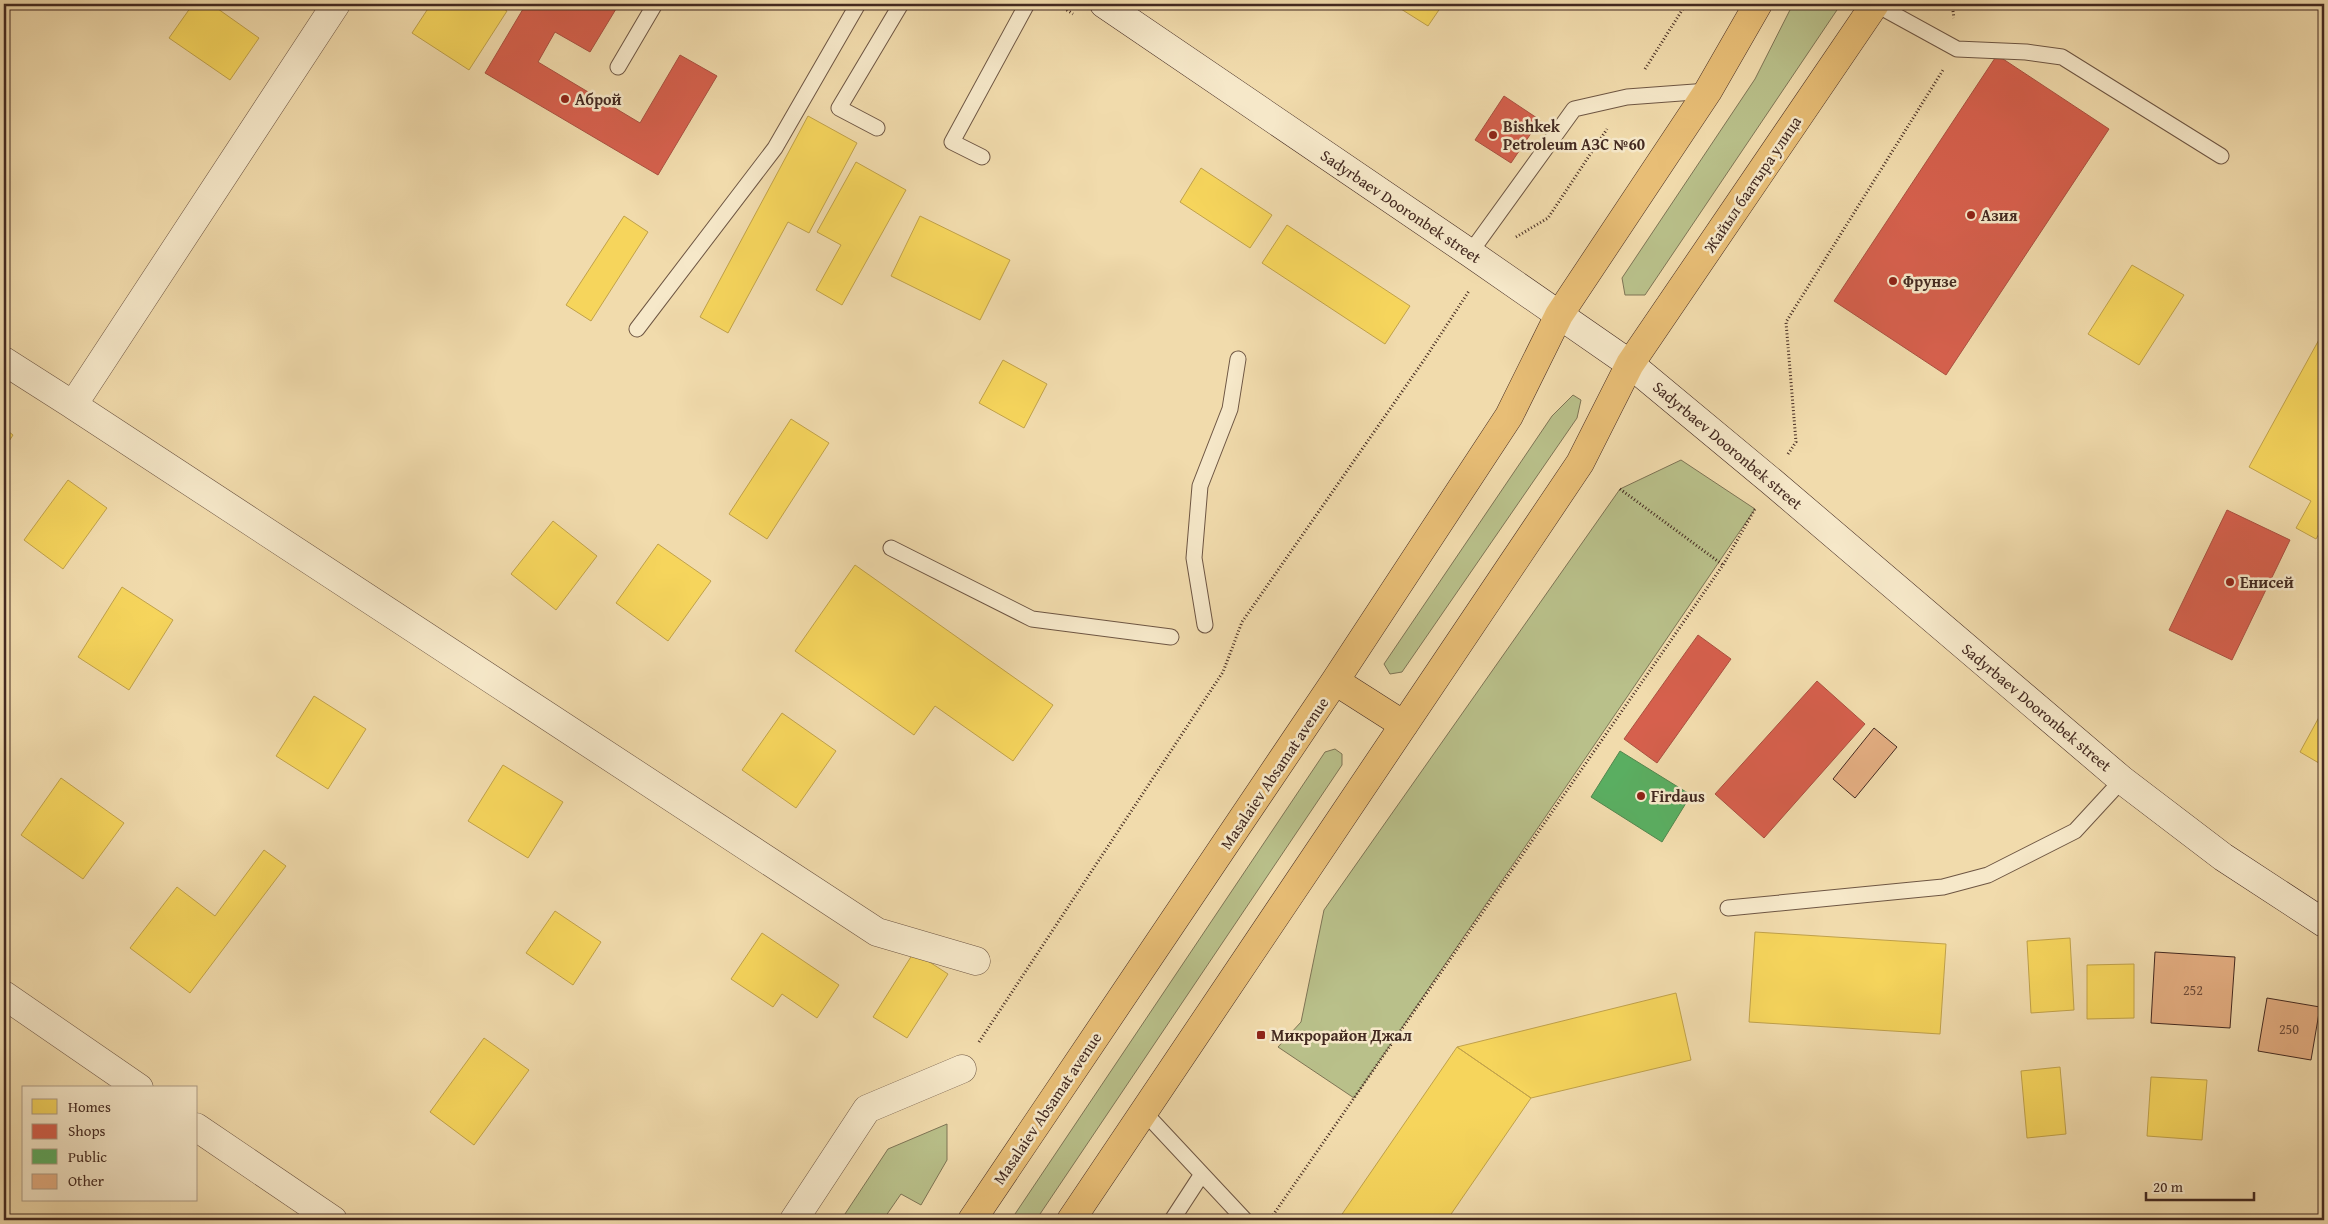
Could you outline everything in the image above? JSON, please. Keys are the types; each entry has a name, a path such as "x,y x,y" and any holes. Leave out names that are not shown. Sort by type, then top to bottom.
{"main road":[{"path":"1559,315 1708,90 1758,4"},
{"name":"Жайыл баатыра улица","path":"1630,364 1875,4"},
{"name":"Masalaiev Absamat avenue","path":"972,1220 1335,681 1509,416 1559,315"},
{"path":"1071,1220 1580,463 1630,364"},
{"path":"1335,681 1404,725"}],"street":[{"path":"73,405 336,4"},
{"name":"Sadyrbaev Dooronbek street","path":"1104,4 1470,252 1630,364 1771,480 2122,780 2223,857 2323,920"},
{"path":"4,361 877,932 976,960"},
{"path":"4,995 136,1086"},
{"path":"794,1220 867,1109 962,1068"},
{"path":"198,1128 333,1220"}],"lane":[{"path":"618,67 655,4"},
{"path":"637,329 775,148 858,4"},
{"path":"877,128 839,108 901,4"},
{"path":"982,157 952,142 1027,4"},
{"path":"1875,4 1957,49 2026,52 2062,57 2221,156"},
{"path":"1470,252 1574,109 1628,97 1708,90"},
{"path":"1205,625 1194,558 1200,486 1230,409 1238,359"},
{"path":"891,548 1032,619 1171,637"},
{"path":"1728,908 1943,888 1988,874 2075,831 2122,780"},
{"path":"1144,1112 1245,1220"},
{"path":"1172,1220 1202,1174"}],"path":[{"path":"1269,1220 1723,565 1771,480 1796,442 1786,322 1957,49 1952,4"},
{"path":"962,1068 1224,672 1242,622 1470,292"},
{"path":"1620,489 1723,565"}],"green space":[{"path":"1793,4 1841,4 1645,295 1625,295 1622,278 1755,79"},
{"path":"1573,395 1581,400 1577,418 1402,672 1390,674 1384,664 1552,416"},
{"path":"1681,460 1755,509 1354,1098 1278,1047 1301,1022 1324,910 1620,489"},
{"path":"1335,749 1342,754 1342,765 1036,1220 1011,1220 1325,752"},
{"path":"947,1124 947,1160 921,1205 901,1194 883,1220 841,1220 888,1149"}],"building: Homes":[{"path":"193,4 211,4 259,38 230,80 169,38"},
{"path":"431,4 495,4 507,11 469,70 412,33"},
{"path":"1393,4 1443,4 1428,26"},
{"path":"808,116 857,143 809,233 788,222 728,333 700,317"},
{"path":"856,162 906,190 842,305 816,290 841,245 817,232"},
{"path":"1201,168 1272,215 1250,248 1180,202"},
{"path":"624,216 648,232 591,321 566,305"},
{"path":"920,216 1010,260 980,320 891,276"},
{"path":"1287,225 1410,306 1385,344 1262,263"},
{"path":"2132,265 2184,295 2139,365 2088,334"},
{"path":"2321,336 2324,338 2324,525 2316,539 2296,528 2311,501 2249,467"},
{"path":"1003,360 1047,384 1024,428 979,403"},
{"path":"791,419 829,443 767,539 729,514"},
{"path":"4,428 13,435 4,449"},
{"path":"68,480 107,508 63,569 24,540"},
{"path":"553,521 597,556 556,610 511,574"},
{"path":"658,544 711,581 668,641 616,603"},
{"path":"855,565 1053,705 1013,761 935,706 914,735 795,651"},
{"path":"122,587 173,620 129,690 78,657"},
{"path":"314,696 366,729 328,789 276,756"},
{"path":"2324,708 2324,766 2300,752"},
{"path":"782,713 836,751 796,808 742,770"},
{"path":"503,765 563,802 528,858 468,821"},
{"path":"61,778 124,823 83,879 21,835"},
{"path":"264,850 286,866 190,993 130,948 177,887 215,916"},
{"path":"555,911 601,942 573,985 526,953"},
{"path":"1755,932 1946,944 1940,1034 1749,1022"},
{"path":"762,933 839,985 817,1018 782,994 773,1007 731,979"},
{"path":"2070,938 2074,1010 2031,1013 2027,941"},
{"path":"914,952 948,974 907,1038 873,1017"},
{"path":"2134,964 2134,1018 2087,1019 2087,965"},
{"path":"1676,993 1691,1060 1531,1098 1457,1047"},
{"path":"484,1038 529,1070 474,1145 430,1112"},
{"path":"1457,1047 1531,1098 1447,1220 1338,1220"},
{"path":"2060,1067 2066,1134 2027,1138 2021,1071"},
{"path":"2151,1077 2207,1080 2202,1140 2147,1136"}],"building: Shops":[{"name":"Аброй","path":"526,4 619,4 590,52 555,32 538,62 640,123 680,55 717,76 658,175 485,73"},
{"name":"Азия","path":"1997,55 2109,129 1946,375 1834,301"},
{"path":"1504,96 1540,120 1511,163 1475,140"},
{"path":"2227,510 2290,540 2232,660 2169,630"},
{"path":"1698,635 1731,659 1657,763 1624,739"},
{"path":"1817,681 1865,724 1764,838 1715,794"}],"building: Public":[{"name":"Firdaus","path":"1620,751 1691,795 1662,842 1591,797"}],"building: Other":[{"path":"1874,728 1897,747 1855,798 1833,779"},
{"path":"2155,952 2235,957 2230,1028 2151,1023"},
{"path":"2267,998 2320,1007 2311,1060 2258,1051"}],"place":[{"name":"Аброй","path":"565,99"},
{"name":"Bishkek Petroleum АЗС №60","path":"1493,135"},
{"name":"Азия","path":"1971,215"},
{"name":"Фрунзе","path":"1893,281"},
{"name":"Енисей","path":"2230,582"},
{"name":"Firdaus","path":"1641,796"},
{"name":"Микрорайон Джал","path":"1261,1035"}]}
